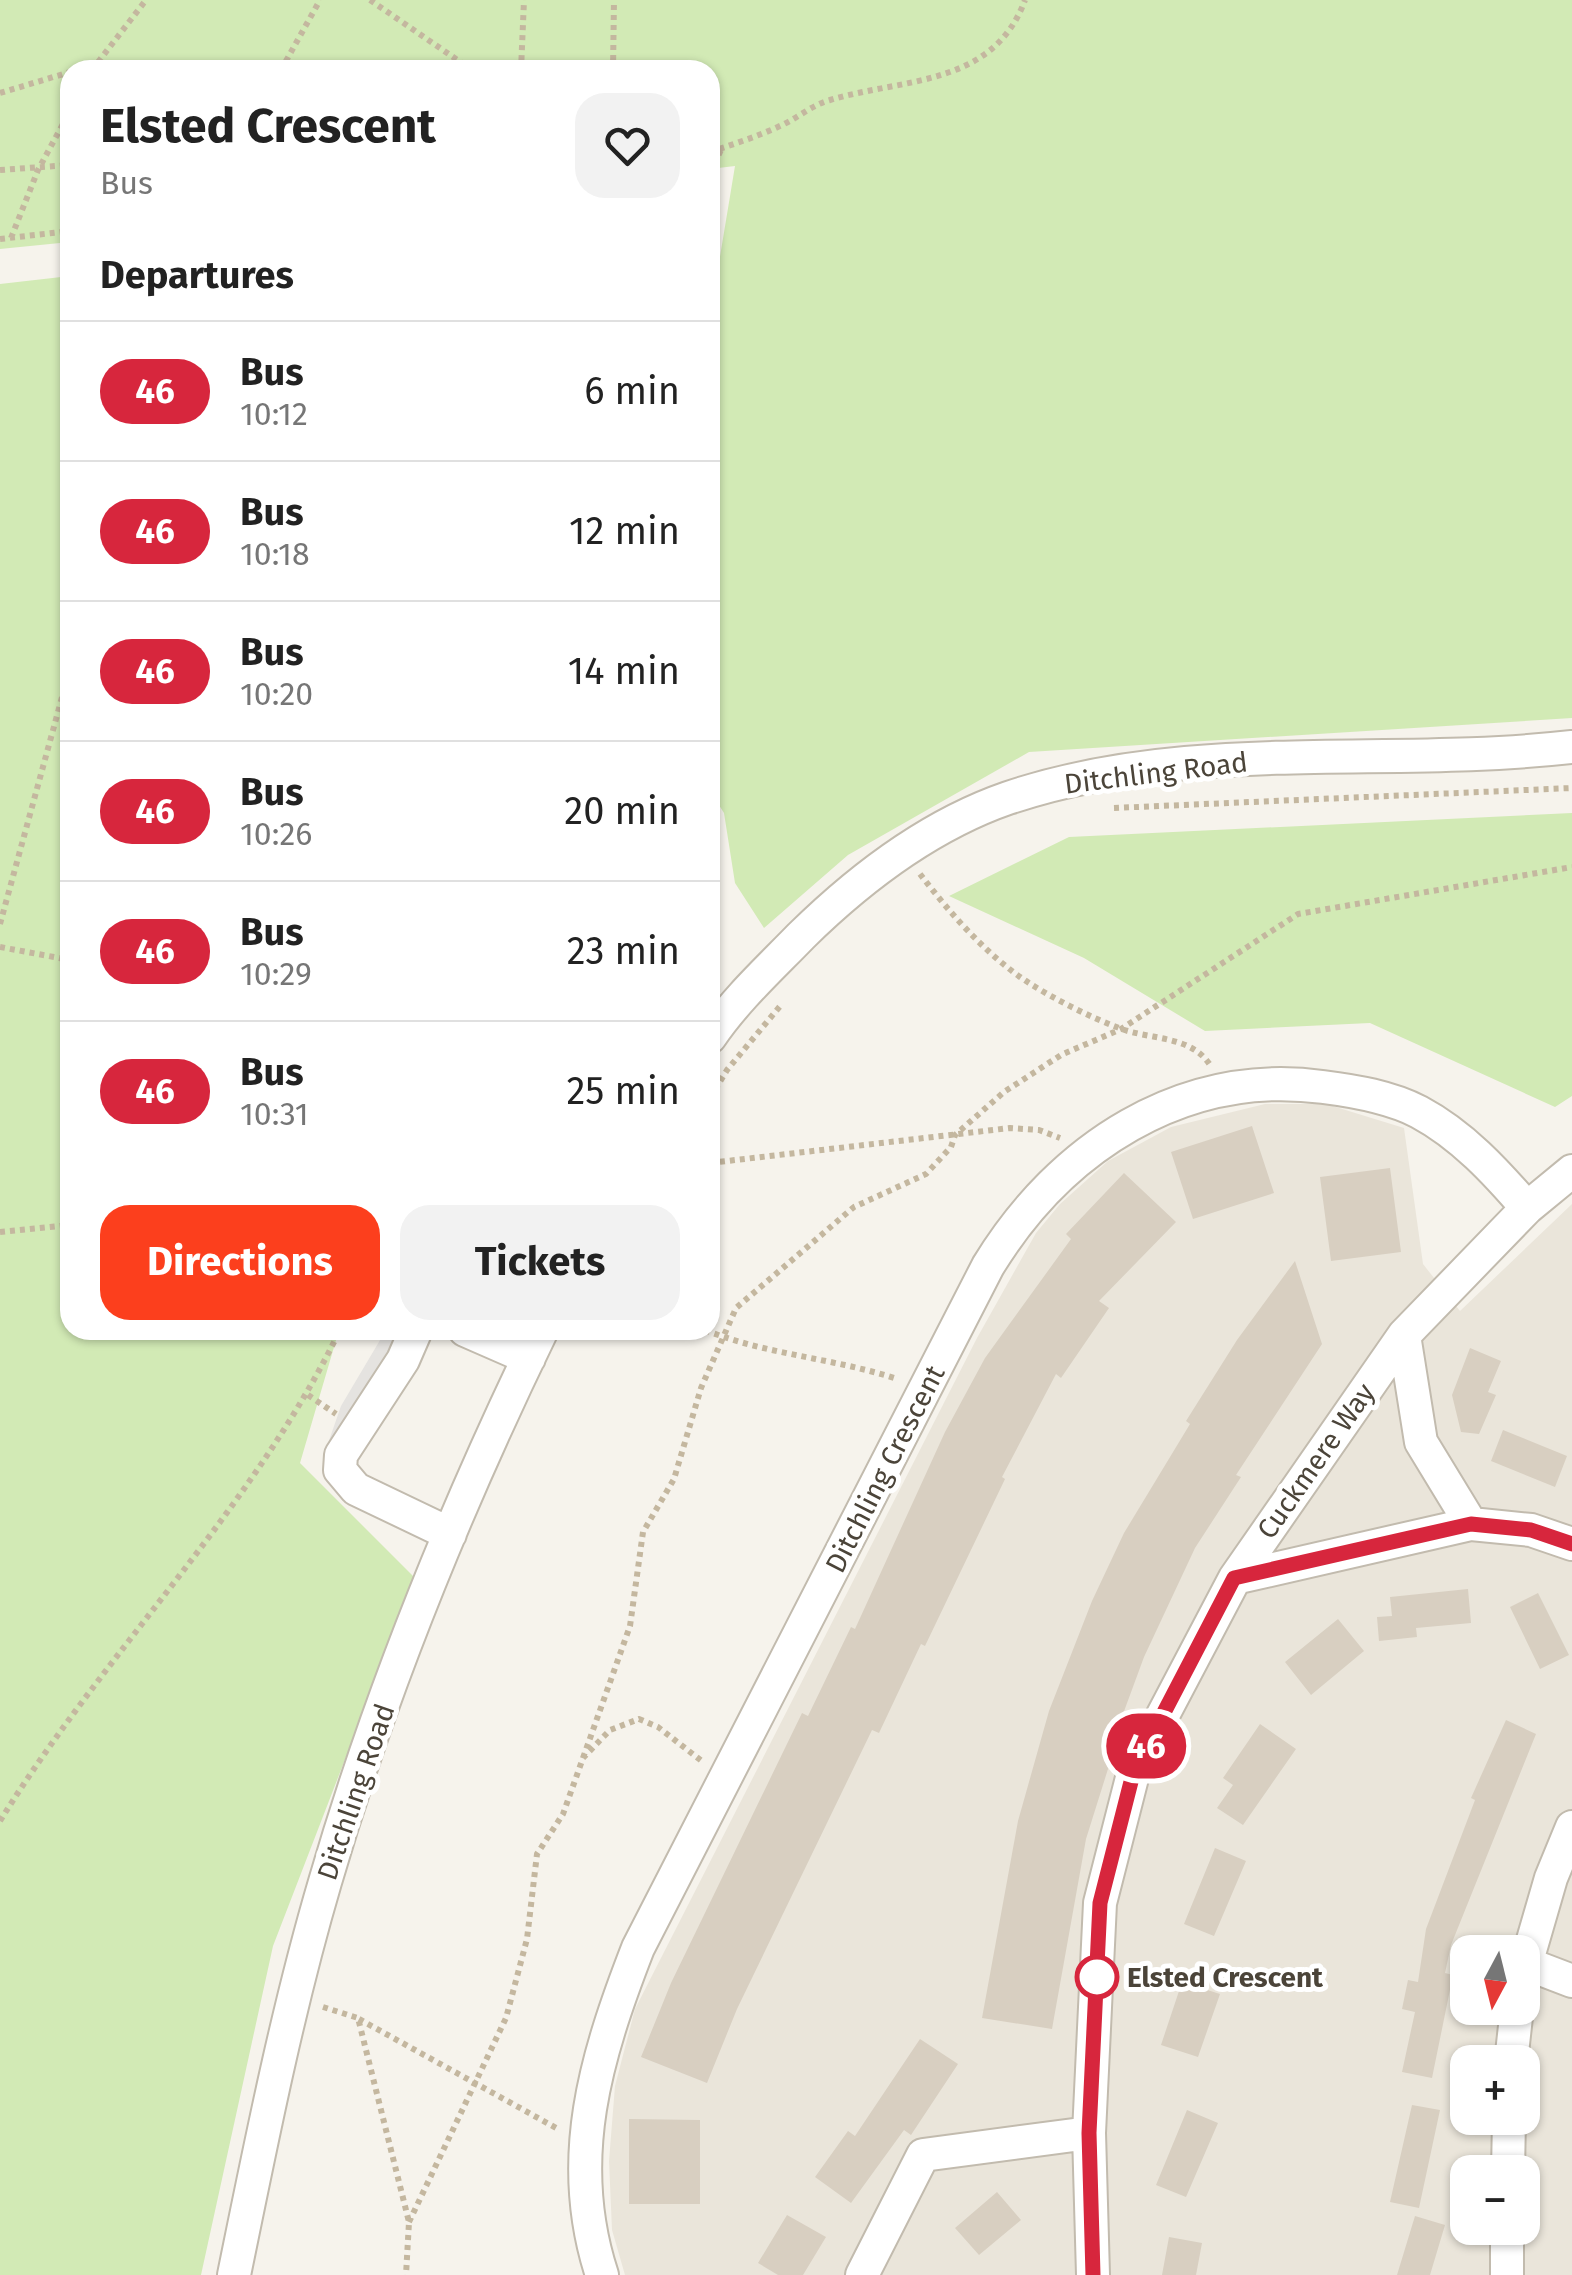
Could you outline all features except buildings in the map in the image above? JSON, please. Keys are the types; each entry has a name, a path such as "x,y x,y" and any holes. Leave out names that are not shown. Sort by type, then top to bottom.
{"street":[{"name":"Ditchling Road","path":"720,1025 764,973 872,875 919,843 1006,799 1110,774 1208,761 1509,754 1572,746"},
{"name":"Ditchling Crescent","path":"602,2275 587,2207 584,2144 603,2038 638,1948 1016,1220 1078,1156 1169,1105 1224,1087 1292,1083 1350,1090 1420,1112 1472,1150 1527,1208"},
{"name":"Cuckmere Way","path":"1093,2275 1089,2133 1100,1903 1134,1770 1234,1578 1404,1335 1527,1208 1572,1171"},
{"path":"1404,1335 1421,1442 1471,1524"},
{"path":"410,1340 341,1455 340,1470 356,1489 450,1534"},
{"name":"Ditchling Road","path":"234,2275 289,2016 326,1880 403,1654 450,1534 535,1344"},
{"path":"1234,1578 1471,1524 1531,1530 1572,1544"},
{"path":"1536,1935 1572,1826"},
{"path":"1540,1973 1572,1980"},
{"path":"862,2275 924,2155 1089,2133"},
{"path":"1507,2245 1507,2275"}],"path":[{"path":"99,60 146,0"},
{"path":"287,60 320,0"},
{"path":"370,0 457,60"},
{"path":"521,60 524,0"},
{"path":"613,60 614,0"},
{"path":"720,152 828,100 904,86 966,64 1006,36 1024,0"},
{"path":"0,92 60,75"},
{"path":"10,238 38,170 60,129"},
{"path":"0,170 60,167"},
{"path":"0,239 60,232"},
{"path":"0,924 60,705"},
{"path":"1100,809 1572,788"},
{"path":"911,863 946,911 1028,982 1121,1029 1176,1041 1205,1057 1224,1087"},
{"path":"409,2222 506,2018 519,1971 537,1854 563,1814 630,1626 643,1532 674,1479 701,1388 736,1308 854,1207 926,1174 951,1147 955,1135 1004,1092 1061,1054 1121,1029 1298,914 1572,867"},
{"path":"908,889 932,872"},
{"path":"0,947 60,958"},
{"path":"720,1082 790,994"},
{"path":"720,1162 1010,1128 1039,1130 1072,1143 1078,1156"},
{"path":"0,1232 60,1226"},
{"path":"720,1336 849,1363 924,1394"},
{"path":"0,1821 40,1756 255,1478 308,1395 335,1340"},
{"path":"582,1758 610,1730 640,1718 696,1754 721,1782"},
{"path":"320,2026 329,1988"},
{"path":"324,2007 358,2018 584,2144"},
{"path":"358,2018 409,2222 406,2275"}],"shaded area":[{"path":"1265,1104 1326,1104 1404,1128 1423,1264 1460,1311 1572,1204 1572,2275 625,2275 612,2230 609,2161 615,2086 635,2009 977,1338 1036,1233 1060,1204 1108,1161 1171,1127"},
{"path":"380,1340 428,1340 352,1456 348,1496 324,1455 341,1406"}],"green space":[{"path":"0,0 1572,0 1572,718 1029,752 848,855 764,928 735,883 720,807 720,257 735,166 720,168 720,60 60,60 60,243 0,249"},
{"path":"60,277 60,1340 336,1340 300,1463 415,1578 273,1946 201,2275 0,2275 0,284"},
{"path":"1572,813 1572,1096 1555,1107 1370,1023 1205,1031 1084,958 949,896 1069,837"}],"bus line":[{"name":"46","path":"1093,2275 1089,2133 1100,1903 1134,1770 1234,1578 1471,1524 1531,1530 1572,1544"}],"place":[{"name":"Elsted Crescent","path":"1097,1977"}]}
